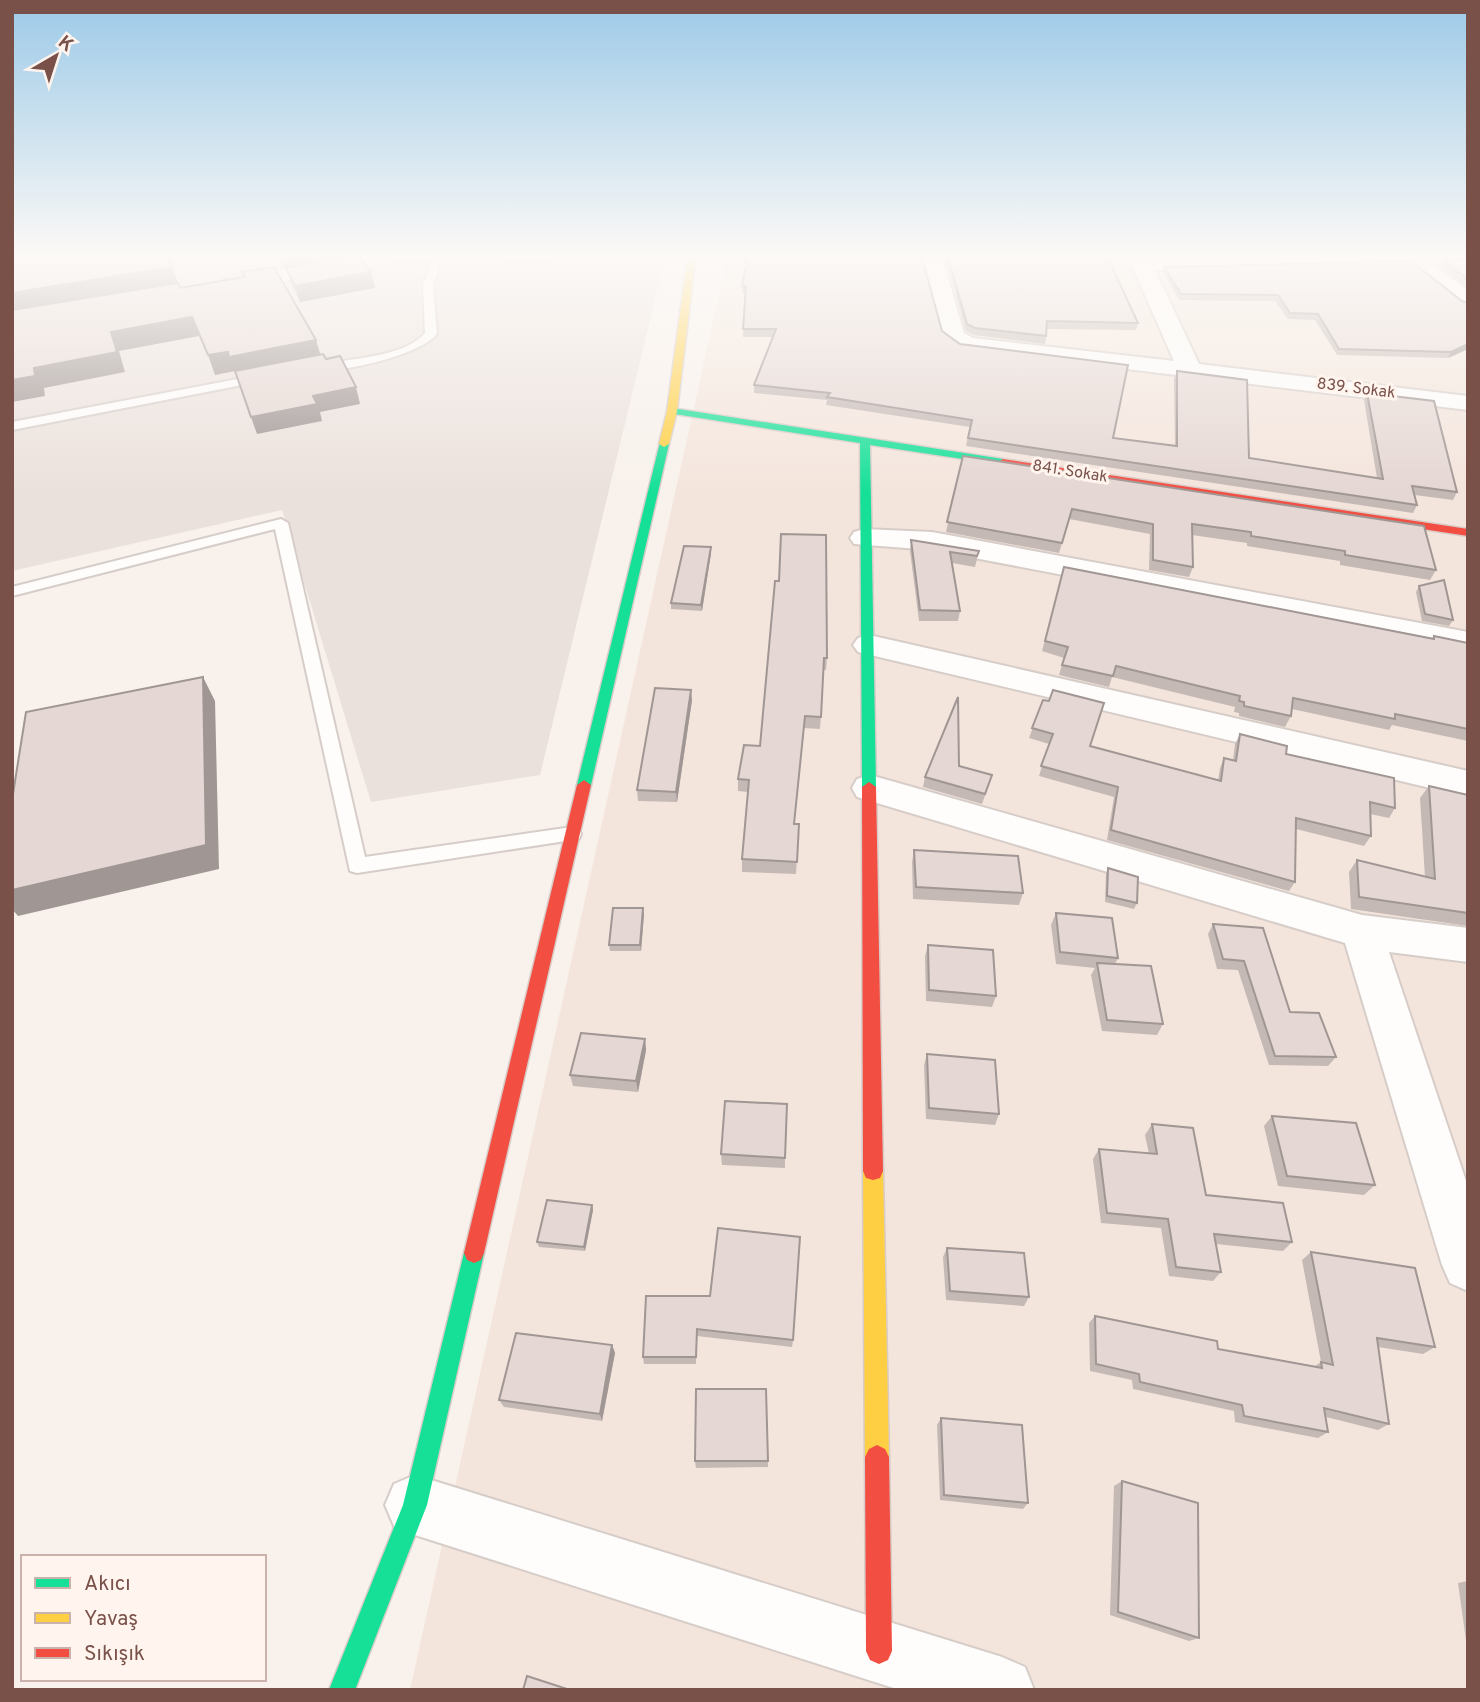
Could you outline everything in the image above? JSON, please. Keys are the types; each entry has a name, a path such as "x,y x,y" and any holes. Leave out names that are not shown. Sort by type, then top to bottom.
{"street":[{"path":"342,1690 415,1505 672,411 682,333"},
{"name":"839. Sokak","path":"953,333 967,344 1468,403"},
{"path":"1172,333 1188,369"},
{"name":"841. Sokak","path":"672,411 1468,533"},
{"path":"865,440 864,538 869,645 879,1651"},
{"path":"864,538 932,541 1468,642"},
{"path":"869,645 1468,784"},
{"path":"870,788 1363,932 1468,945"},
{"path":"1363,932 1468,1265"},
{"path":"415,1505 1002,1690"}],"lane":[{"path":"306,370 407,350 427,341 431,333"},
{"path":"12,426 279,375"},
{"path":"12,592 281,523 357,866 572,834"}],"shaded area":[{"path":"12,333 647,333 540,775 371,802 282,510 12,571"},
{"path":"710,333 1468,333 1468,1690 410,1690"}],"building":[{"path":"12,333 111,333 117,352 34,368 35,376 12,380"},
{"path":"199,333 312,333 316,340 229,357 228,352 208,355"},
{"path":"774,333 945,333 960,344 1128,365 1113,438 1177,446 1177,371 1247,380 1249,458 1383,479 1367,393 1434,401 1457,492 1412,486 1417,505 968,438 972,420 827,397 830,393 754,385"},
{"path":"1330,333 1468,333 1468,344 1451,352 1339,349"},
{"path":"323,354 326,359 340,356 356,387 313,396 317,404 251,417 235,371"},
{"path":"963,456 1424,526 1436,570 1345,555 1345,551 1251,536 1251,532 1192,524 1193,567 1153,560 1153,524 1072,509 1062,543 947,522"},
{"path":"781,534 826,535 827,658 824,658 821,717 805,716 794,824 799,824 797,862 742,859 749,780 738,779 744,745 760,746 775,581 779,581"},
{"path":"911,540 979,551 977,556 950,552 960,611 920,610"},
{"path":"684,546 711,547 701,605 671,603"},
{"path":"1064,567 1434,639 1434,636 1468,643 1468,729 1395,714 1395,719 1293,698 1291,716 1244,706 1244,702 1239,701 1240,696 1116,666 1113,676 1062,665 1068,647 1045,641"},
{"path":"1444,580 1453,620 1425,614 1419,586"},
{"path":"203,677 206,845 12,890 12,800 26,712"},
{"path":"655,688 691,690 676,792 637,790"},
{"path":"1053,690 1104,703 1090,746 1221,781 1224,758 1236,761 1240,734 1287,746 1286,754 1394,778 1395,808 1370,802 1371,836 1296,818 1295,882 1111,830 1118,787 1041,766 1053,734 1032,728 1043,700 1049,701"},
{"path":"958,697 959,766 992,775 985,794 925,777"},
{"path":"1429,786 1468,795 1468,913 1359,897 1357,860 1435,879"},
{"path":"914,850 1018,856 1023,893 916,887"},
{"path":"1108,868 1138,877 1137,903 1107,896"},
{"path":"613,908 643,908 640,945 609,945"},
{"path":"1056,913 1112,918 1118,958 1060,952"},
{"path":"1213,924 1263,928 1290,1012 1319,1013 1336,1057 1275,1056 1244,961 1223,959"},
{"path":"928,945 993,950 996,996 929,990"},
{"path":"1097,963 1151,966 1163,1024 1107,1020"},
{"path":"581,1033 645,1039 636,1081 570,1075"},
{"path":"927,1054 995,1060 999,1114 929,1108"},
{"path":"725,1101 787,1104 785,1158 721,1154"},
{"path":"1272,1116 1356,1123 1375,1185 1287,1176"},
{"path":"1152,1124 1193,1128 1206,1195 1283,1203 1292,1242 1214,1234 1221,1272 1176,1267 1168,1219 1107,1213 1099,1149 1157,1154"},
{"path":"547,1200 592,1205 584,1247 537,1242"},
{"path":"718,1228 800,1237 793,1340 697,1329 696,1357 643,1357 646,1296 710,1296"},
{"path":"947,1248 1024,1253 1029,1297 950,1291"},
{"path":"1311,1252 1415,1268 1435,1347 1377,1338 1389,1424 1324,1408 1328,1432 1244,1416 1242,1405 1140,1382 1139,1374 1096,1364 1095,1316 1217,1341 1218,1349 1322,1368 1321,1362 1333,1365"},
{"path":"516,1333 612,1345 600,1414 499,1400"},
{"path":"696,1389 766,1389 768,1461 695,1461"},
{"path":"941,1418 1022,1425 1028,1503 944,1495"},
{"path":"1122,1481 1198,1503 1199,1638 1118,1612"},
{"path":"527,1676 570,1690 523,1690"}],"traffic: fast":[{"path":"672,411 1003,462"},
{"path":"865,440 869,787"},
{"path":"584,785 664,444"},
{"path":"342,1690 415,1505 474,1253"}],"traffic: slow":[{"path":"664,444 672,411 682,333"},
{"path":"873,1171 877,1457"}],"traffic: jam":[{"path":"1003,462 1468,533"},
{"path":"474,1253 584,785"},
{"path":"869,787 873,1171"},
{"path":"877,1457 879,1651"}]}
